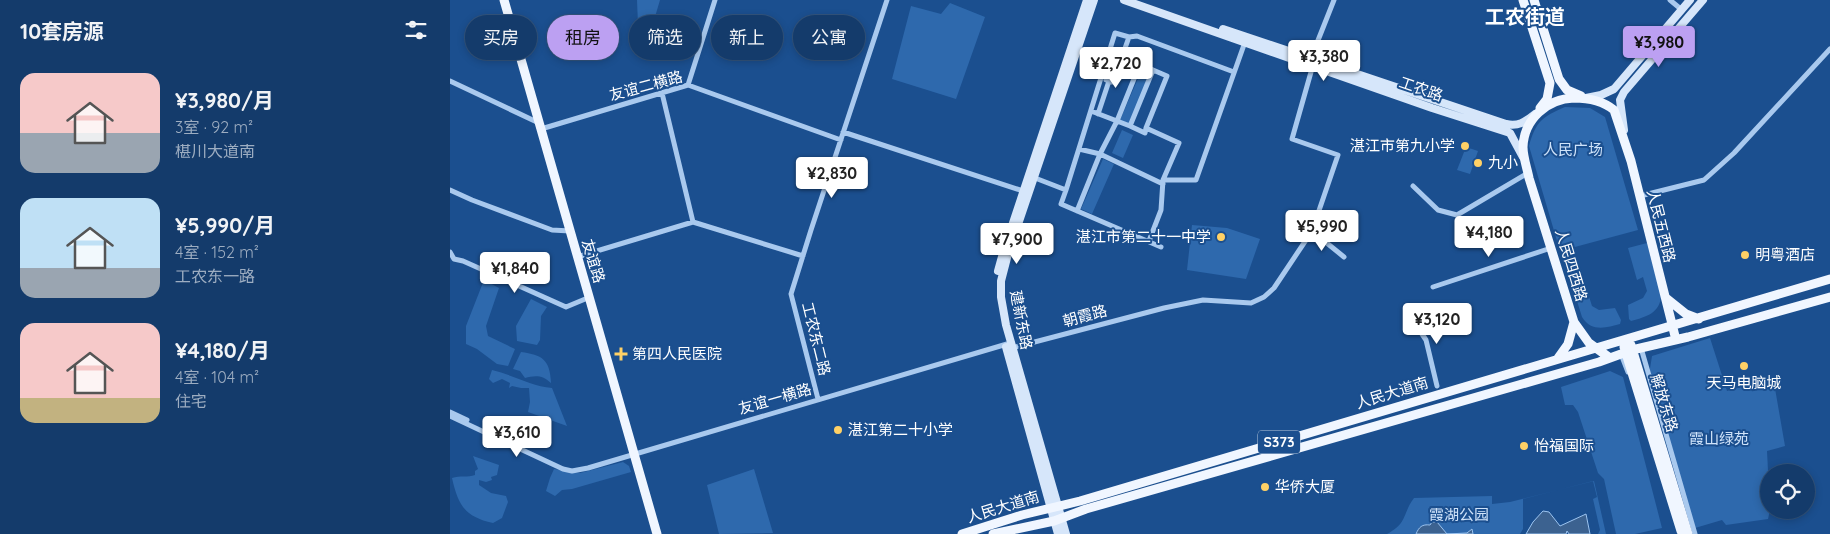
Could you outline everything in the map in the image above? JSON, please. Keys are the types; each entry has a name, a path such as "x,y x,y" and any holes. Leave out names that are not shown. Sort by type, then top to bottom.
{"main road":[{"name":"友谊路","path":"504,0 656,533"},
{"name":"人民四西路","path":"1523,0 1550,83 1547,99 1536,112 1527,130 1523,145 1526,166 1574,322 1595,348 1610,358"},
{"path":"1534,0 1559,79 1567,90 1586,98"},
{"path":"1536,112 1562,99 1586,98"},
{"name":"人民五西路","path":"1586,98 1608,105 1614,110 1618,119 1631,161 1676,340"},
{"name":"人民大道南","path":"962,534 974,529 1080,501 1830,279"},
{"name":"人民大道南","path":"993,534 1058,520 1095,506 1630,351 1830,297"},
{"path":"1666,298 1686,314 1699,319"},
{"path":"1558,358 1568,344 1574,322"},
{"name":"解放东路","path":"1625,339 1688,534"},
{"name":"解放东路","path":"1630,351 1682,534"}],"street":[{"path":"688,85 715,0"},
{"name":"工农东二路","path":"818,399 791,294 887,0"},
{"name":"建新东路","path":"1066,534 1053,507 996,296 1002,253 1087,0"},
{"name":"建新东路","path":"1009,345 1001,297 1001,281 1008,254 1094,0"},
{"name":"工农路","path":"1124,0 1245,42 1313,61 1510,133 1526,166"},
{"name":"工农路","path":"1134,0 1313,61 1512,125 1524,123 1536,112"},
{"path":"1313,61 1334,0"},
{"path":"1670,0 1682,10"},
{"path":"1586,98 1601,95 1614,89 1690,0"},
{"path":"1631,161 1625,139 1620,100 1624,92 1703,0"},
{"path":"1161,246 1061,204 1115,33 1129,37 1137,36 1234,72"},
{"path":"1101,78 1114,82 1129,37"},
{"path":"1079,149 1100,154 1163,182 1196,180 1245,42"},
{"path":"1640,196 1704,180 1734,153 1830,49"},
{"path":"1091,111 1144,133 1167,76 1122,57"},
{"name":"朝霞路","path":"1009,345 1203,300 1251,303 1264,297 1274,288 1312,231 1338,155 1292,139 1313,61"},
{"path":"1077,211 1140,64"},
{"path":"1130,126 1153,70"},
{"path":"450,81 540,126"},
{"path":"1098,114 1109,81"},
{"name":"友谊二横路","path":"540,126 688,85 840,140"},
{"path":"662,93 693,222"},
{"path":"1146,128 1179,143 1163,182 1161,210 1149,241"},
{"path":"843,132 1023,191"},
{"path":"1413,186 1438,210 1457,215 1526,166"},
{"path":"1034,178 1066,190"},
{"path":"450,190 552,230 570,231"},
{"path":"577,257 693,222 803,256"},
{"path":"1312,231 1344,257"},
{"path":"1433,287 1551,248"},
{"path":"450,252 454,259 463,261 566,307 590,298"},
{"path":"1411,329 1420,331 1426,340 1437,386"},
{"name":"友谊一横路","path":"450,412 564,466 571,468 583,467 1009,345"},
{"path":"1630,351 1678,534"},
{"path":"1630,351 1695,534"},
{"path":"450,416 563,470 572,471 588,468 632,452"},
{"name":"建新东路","path":"1058,520 1058,534"}],"green space":[{"path":"637,0 660,0 656,15 638,15"},
{"path":"950,3 985,17 956,99 892,79 911,6 941,14"},
{"path":"1143,67 1152,70 1129,124 1120,120"},
{"name":"人民广场","path":"1565,107 1590,108 1605,117 1638,230 1560,251 1529,146 1537,125 1545,117"},
{"path":"1122,130 1133,135 1123,158 1112,153"},
{"path":"1466,147 1478,151 1470,174 1457,170"},
{"path":"1103,159 1114,164 1092,214 1081,209"},
{"path":"1192,225 1227,228 1260,239 1246,279 1187,270"},
{"path":"1647,243 1661,296 1660,302 1658,307 1651,313 1631,321 1629,319 1628,305 1643,298 1647,291 1643,277 1637,280 1628,248"},
{"path":"1578,262 1592,306 1599,310 1615,308 1621,320 1620,324 1599,328 1590,325 1582,317 1566,266"},
{"path":"484,280 499,288 486,326 488,336 515,349 508,366 497,364 477,349 466,344 466,326"},
{"path":"531,299 547,307 541,316 540,340 537,345 517,341 516,326"},
{"name":"霞山绿苑","path":"1710,338 1727,391 1773,377 1785,446 1767,451 1768,464 1760,464 1760,519 1768,519 1726,525 1722,520 1695,528 1649,375 1652,356"},
{"path":"521,352 539,357 547,363 551,383 539,376 525,378 520,371 513,369"},
{"path":"492,370 552,388 567,426 528,412 530,402 529,388 512,386 509,388 510,383 502,379 493,383 489,379"},
{"path":"1610,371 1623,377 1662,528 1635,534 1616,534 1604,479 1598,473 1578,412 1573,405 1565,405 1561,387"},
{"path":"473,456 499,465 497,475 491,477 492,480 486,482 479,480 479,485 491,493 506,496 508,502 502,518 493,523 469,513 460,503 454,487 452,478 475,475 475,471 478,469"},
{"path":"623,462 629,466 631,472 572,489 562,490 555,496 546,491 554,469 580,473"},
{"path":"754,469 773,533 719,534 707,485"},
{"path":"1594,481 1606,534 1598,534 1600,530 1593,499 1597,497"},
{"name":"霞湖公园","path":"1558,490 1523,499 1523,529 1520,534 1473,534 1472,530 1467,533 1447,534 1437,522 1420,527 1416,534 1387,534 1402,522 1414,498 1492,496 1492,504 1510,502"}],"shaded area":[{"path":"1543,511 1549,512 1560,526 1586,514 1590,534 1569,534 1567,531 1566,534 1526,534 1533,522"},
{"path":"1432,522 1437,522 1447,534 1416,534 1421,526 1430,525"},
{"path":"1472,529 1473,534 1447,534 1467,533"}],"place":[{"name":"湛江市第九小学","path":"1465,146"},
{"name":"九小","path":"1478,163"},
{"name":"湛江市第二十一中学","path":"1221,237"},
{"name":"明粤酒店","path":"1745,255"},
{"name":"第四人民医院","path":"621,354"},
{"name":"天马电脑城","path":"1744,366"},
{"name":"湛江第二十小学","path":"838,430"},
{"name":"怡福国际","path":"1524,446"},
{"name":"华侨大厦","path":"1265,487"}],"district":[{"name":"工农街道","path":"1525,17"}]}
